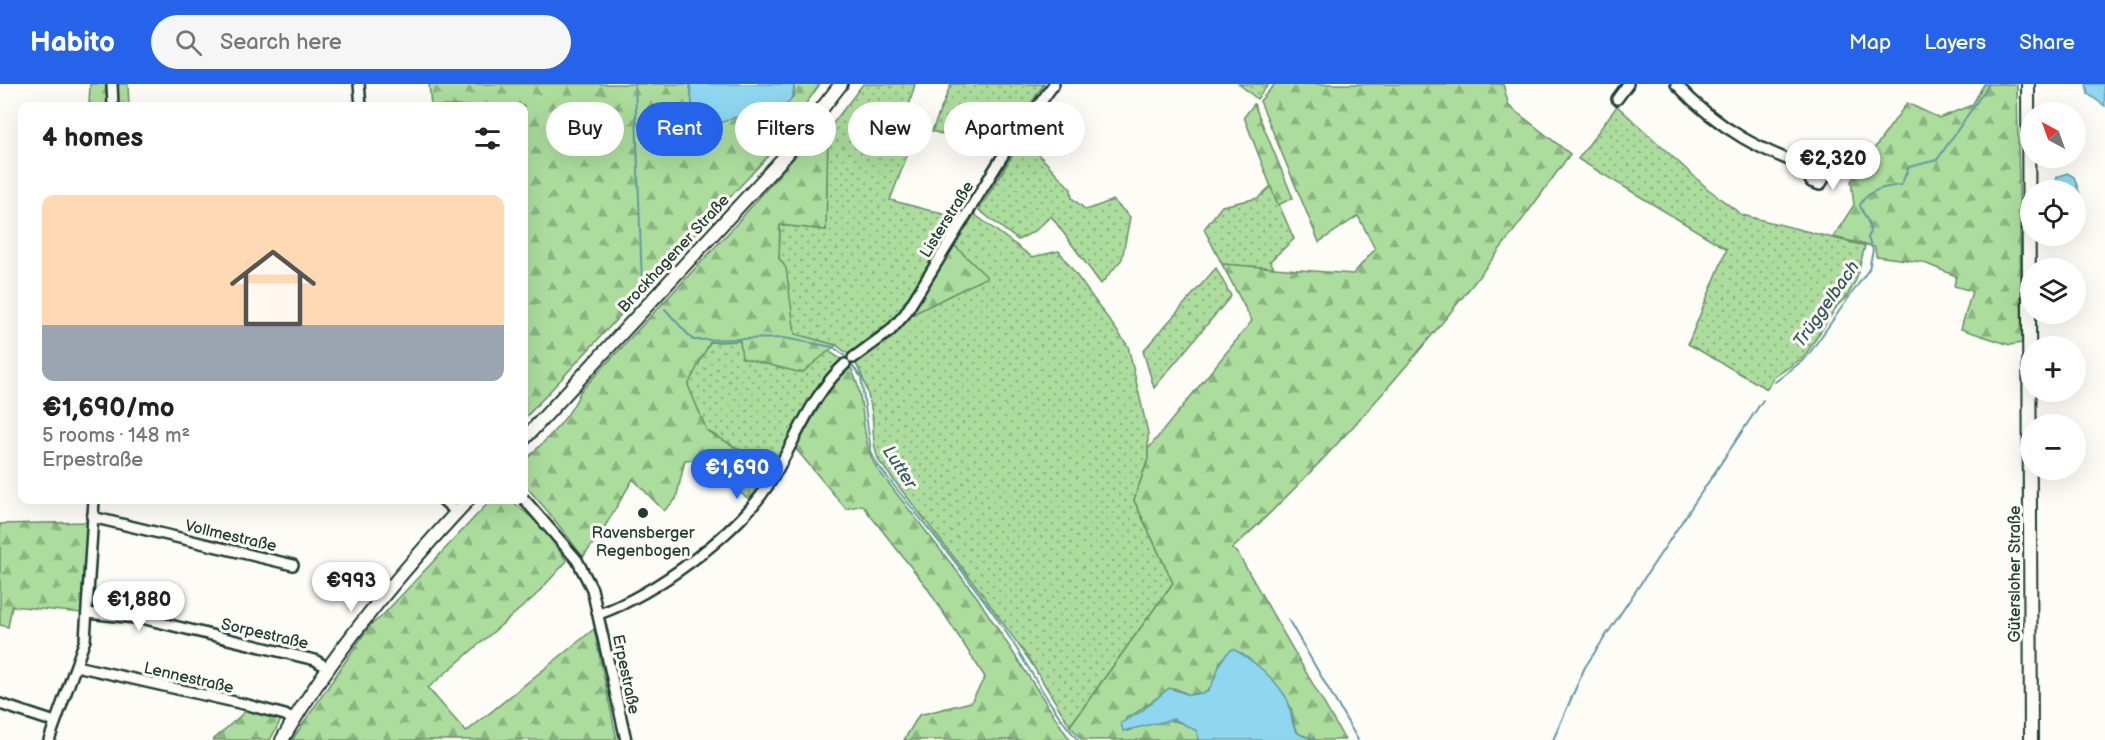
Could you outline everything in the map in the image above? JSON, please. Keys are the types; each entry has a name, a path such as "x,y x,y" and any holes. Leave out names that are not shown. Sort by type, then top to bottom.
{"main road":[{"name":"Brockhagener Straße","path":"528,435 786,155 841,84"},
{"name":"Gütersloher Straße","path":"2028,84 2031,740"},
{"path":"282,740 328,668 384,594 464,504"}],"street":[{"path":"112,84 113,102"},
{"path":"359,84 361,102"},
{"name":"Listerstraße","path":"599,614 619,606 702,555 721,538 768,486 818,398 834,375 890,331 905,314 1007,149 1054,84"},
{"path":"1617,99 1628,84"},
{"path":"1676,84 1714,121 1738,137 1804,166"},
{"path":"49,740 85,640 94,504"},
{"path":"447,504 456,512"},
{"name":"Erpestraße","path":"528,504 577,560 592,589 626,740"},
{"name":"Vollmestraße","path":"92,517 293,565"},
{"name":"Sorpestraße","path":"87,613 145,619 315,660 328,668"},
{"name":"Lennestraße","path":"76,666 248,705 293,720"},
{"path":"0,704 55,722"}],"green space":[{"path":"90,84 107,84 108,102 89,102"},
{"path":"117,84 128,84 129,102 118,102"},
{"path":"429,84 690,84 692,102 636,102 636,156 723,156 723,121 735,117 735,156 768,156 528,415 528,102 431,102"},
{"path":"794,84 820,84 807,102 787,102 794,96"},
{"path":"863,84 915,84 910,102 849,102"},
{"path":"951,84 1044,84 1032,102 944,102 944,135 932,131"},
{"path":"1239,84 1269,84 1257,99"},
{"path":"1275,84 1503,84 1509,106 1570,154 1453,310 1411,360 1323,459 1232,549 1237,552 1345,740 1316,740 1299,734 1294,726 1292,711 1286,698 1258,667 1220,661 1217,678 1207,692 1190,695 1174,688 1126,718 1128,731 1154,722 1172,721 1197,731 1198,740 1082,740 1070,726 1173,583 1134,500 1148,459 1148,449 1252,321 1222,264 1353,274 1375,249 1358,216 1319,242 1260,101"},
{"path":"1984,84 2017,84 2022,336 2020,336 2020,343 2010,345 1961,329 1972,291 1954,286 1956,276 1922,262 1876,256 1875,247 1833,237 1854,205 1851,181 1907,103 1939,118 1972,105"},
{"path":"848,104 848,156 907,156 890,200 958,218 901,313 848,354 836,345 795,334 779,258 780,225 826,230 827,156 836,156 836,119"},
{"path":"1254,104 1293,198 1278,205 1244,117"},
{"path":"1617,106 1708,189 1742,215 1865,246 1856,280 1848,295 1837,306 1804,357 1773,378 1767,389 1688,344 1727,249 1578,159"},
{"path":"796,156 827,156 826,230 780,225 779,258 786,268 795,334 836,345 803,372 798,372 742,358 740,341 710,342 688,385 707,431 772,468 764,484 750,500 739,492 741,476 736,458 685,460 676,499 664,511 633,479 601,533 583,557 528,489 528,458 563,421 580,392 730,231"},
{"path":"1012,156 1040,156 1071,189 1072,198 1086,210 1113,200 1130,217 1122,259 1101,284 1051,216 1035,231 1018,240 979,210"},
{"path":"1271,186 1294,239 1270,261 1274,268 1222,264 1204,229 1222,206 1258,198"},
{"path":"974,214 1032,257 1059,251 1128,346 1148,433 1148,459 1134,500 1173,583 1070,726 1030,661 980,591 879,461 874,444 869,400 864,380 855,362 893,334 911,315 986,277 954,245"},
{"path":"954,245 987,277 911,315"},
{"path":"1216,268 1231,296 1154,388 1143,351"},
{"path":"741,341 803,372 827,350 842,360 815,395 772,468 707,431 687,385 710,342"},
{"path":"849,365 859,390 867,442 876,467 977,597 1070,740 904,740 919,715 971,702 985,677 926,586 862,505 846,509 795,448 836,377"},
{"path":"487,504 516,504 539,524 567,561 534,597 428,688 466,732 594,629 617,740 292,740 370,625 380,618"},
{"path":"89,522 81,613 12,606 8,627 0,625 0,524"},
{"path":"248,709 282,718 270,740 213,740"}],"water":[{"path":"690,84 794,84 793,95 789,102 735,102 735,118 723,122 723,102 692,102"},
{"path":"2086,84 2104,84 2105,106 2088,94"},
{"path":"2067,173 2075,180 2056,180 2057,177"},
{"path":"1233,649 1248,658 1277,684 1289,703 1296,731 1316,740 1198,740 1197,731 1174,719 1123,731 1121,723 1142,711 1169,688 1190,695 1207,692 1223,658"}],"waterway":[{"name":"Lutter","path":"635,84 642,286"},
{"name":"Trüggelbach","path":"1775,382 1806,358 1869,269 1873,250 1868,238 1869,225 1860,205 1863,200 1872,192 1901,185 1909,167 1937,160 1989,84"},
{"name":"Lutter","path":"665,309 693,340 784,338 833,347 844,355 861,377 871,452 877,464 978,591 1054,709 1078,740"},
{"name":"Trüggelbach","path":"1553,740 1585,667 1763,400"},
{"path":"1288,619 1358,740"}],"place":[{"name":"Ravensberger Regenbogen","path":"643,513"}]}
